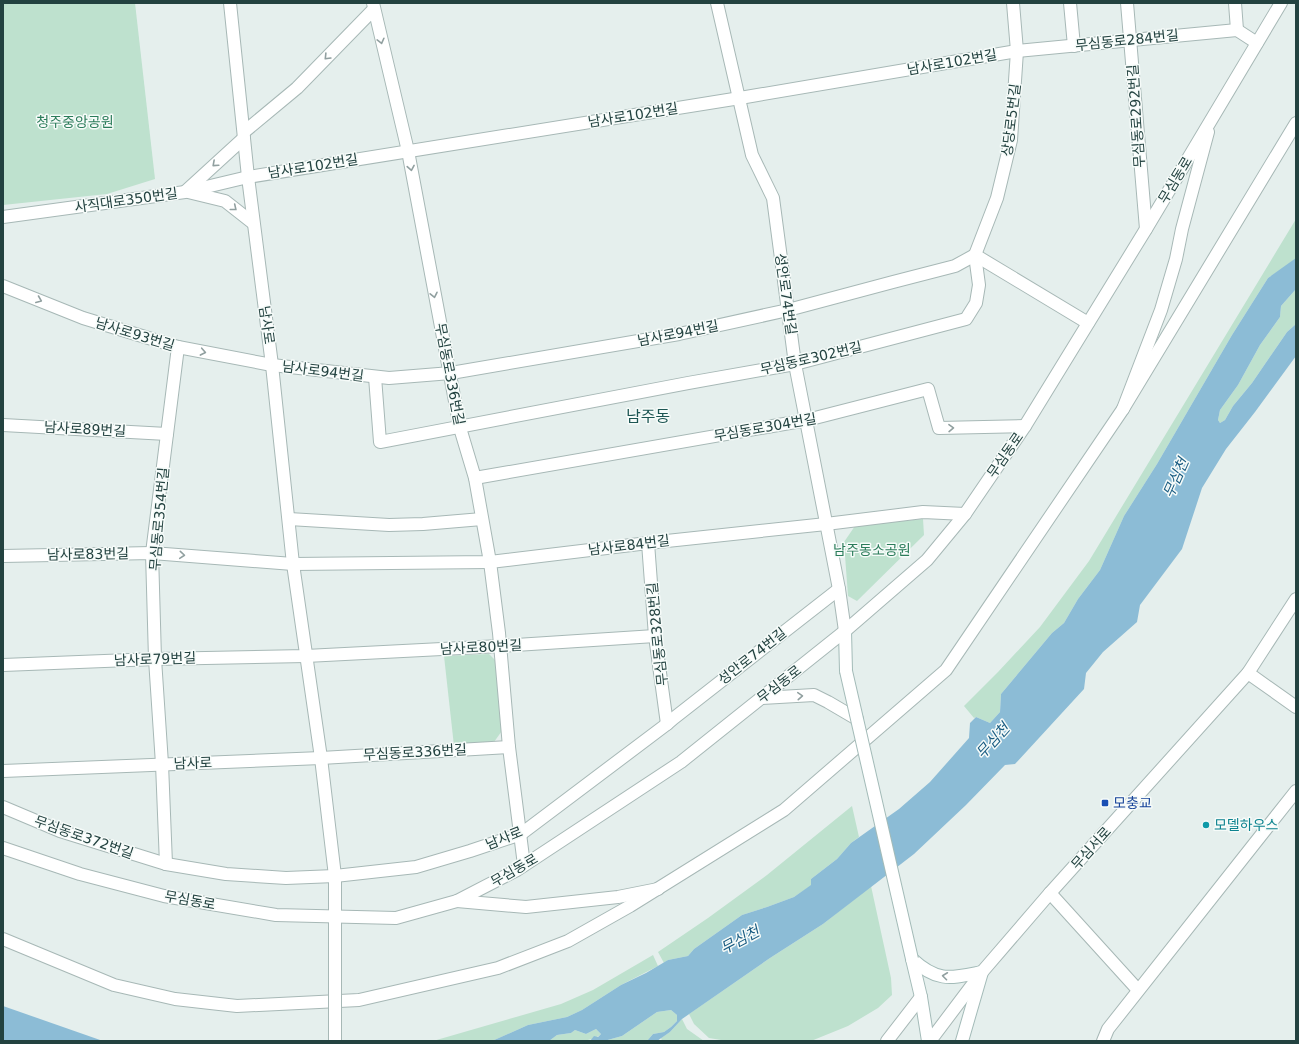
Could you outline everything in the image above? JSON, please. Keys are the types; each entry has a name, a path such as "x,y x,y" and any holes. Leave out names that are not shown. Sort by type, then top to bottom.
{"street":[{"name":"남사로","path":"230,3 253,223 272,365 293,564 321,758 334,876 336,916 335,1041"},
{"name":"성안로74번길","path":"717,3 752,154 773,198 795,364 839,589 845,632 846,670 921,994 929,1041"},
{"name":"상당로5번길","path":"975,256 997,198 1011,140 1018,52 1013,3"},
{"path":"1070,3 1074,46"},
{"name":"무심동로292번길","path":"1126,3 1146,229"},
{"path":"1235,3 1237,30 1257,43"},
{"name":"무심동로","path":"3,848 80,874 164,896 276,915 396,918 457,901 524,865 681,762 845,632 927,560 965,514 1025,426 1146,229 1281,3"},
{"path":"185,192 244,135 297,88 373,6"},
{"name":"무심동로336번길","path":"373,6 408,150 460,428 475,478 490,562 500,646 509,747 524,865"},
{"name":"무심동로284번길","path":"1018,52 1237,30"},
{"name":"남사로102번길","path":"248,177 1018,52"},
{"path":"1123,409 1161,310 1176,259 1182,229 1212,117"},
{"path":"3,939 114,985 174,1000 237,1006 359,1000 498,968 568,941 630,906 784,810 946,670 1123,409 1296,124"},
{"name":"사직대로350번길","path":"3,217 185,192 248,177"},
{"path":"185,192 225,201 253,223"},
{"path":"975,256 1088,324"},
{"name":"남사로94번길","path":"272,365 389,378 450,373 679,334 788,310 954,266 975,256"},
{"name":"무심동로302번길","path":"380,442 795,364 966,319 976,303 979,285 975,256"},
{"name":"남사로93번길","path":"3,286 83,318 178,347 272,365"},
{"name":"무심동로354번길","path":"166,864 162,764 155,659 152,553 178,347"},
{"name":"남사로94번길","path":"375,377 380,442"},
{"name":"무심동로304번길","path":"475,478 807,420 928,389 939,428 1025,426"},
{"name":"남사로89번길","path":"3,425 168,434"},
{"name":"남사로84번길","path":"293,564 490,562 922,512 965,514"},
{"path":"289,519 389,525 482,519"},
{"name":"무심동로328번길","path":"648,543 655,636 667,724"},
{"name":"남사로83번길","path":"3,556 152,553 293,564"},
{"name":"성안로74번길","path":"667,724 839,589"},
{"name":"무심서로","path":"929,1041 982,972 1050,893 1248,673 1296,599"},
{"name":"남사로80번길","path":"306,656 655,636"},
{"name":"남사로79번길","path":"3,665 155,659 306,656"},
{"path":"1248,673 1296,707"},
{"path":"761,698 814,695 857,719"},
{"name":"남사로","path":"166,864 226,874 286,878 334,876 416,867 521,834 667,724"},
{"name":"무심동로336번길","path":"321,758 509,747"},
{"name":"남사로","path":"162,764 321,758"},
{"path":"3,771 162,764"},
{"path":"1103,1041 1108,1029 1138,990 1296,791"},
{"name":"무심동로372번길","path":"3,807 60,831 166,864"},
{"path":"457,901 526,907 618,896 658,889"},
{"path":"1050,893 1138,990"},
{"path":"912,958 927,971 944,977 982,972 962,1041"},
{"path":"887,1041 921,994"}],"green space":[{"name":"청주중앙공원","path":"3,3 135,3 155,179 107,194 3,205"},
{"path":"1296,219 1295,260 1268,278 1232,335 1157,464 1124,516 1100,570 1078,599 1064,623 1052,633 1001,694 1000,712 990,723 976,717 974,718 964,706 1040,627 1089,561"},
{"path":"1296,289 1296,324 1287,332 1252,383 1233,406 1225,420 1220,423 1218,420 1220,410 1238,385 1260,345 1280,317 1281,306"},
{"name":"남주동소공원","path":"923,519 924,535 857,601 848,596 844,542 855,526"},
{"path":"489,654 497,662 504,728 494,742 454,746 444,656"},
{"path":"852,806 859,837 851,843 837,859 811,879 812,885 794,897 742,915 694,949 688,956 668,960 664,963 658,952 767,875"},
{"path":"871,886 891,978 892,995 878,1008 848,1026 811,1041 727,1041 709,1038 694,1024 689,1014 770,958 823,924"},
{"path":"653,955 658,966 621,985 582,1010 567,1017 528,1025 492,1041 433,1041 561,1004 593,990"},
{"path":"671,1010 677,1015 677,1021 664,1032 653,1034 647,1041 604,1041 622,1036 657,1012"},
{"path":"682,1019 687,1029 704,1041 662,1041 661,1038 670,1032"},
{"path":"596,1029 601,1034 597,1037 584,1041 549,1041 557,1035 571,1033 575,1030 586,1034"}],"water":[{"name":"무심천","path":"1296,258 1296,289 1281,306 1280,317 1260,345 1238,385 1220,410 1218,420 1220,423 1225,420 1233,406 1252,383 1287,332 1296,324 1296,356 1226,449 1202,488 1182,549 1140,605 1137,622 1103,652 1086,673 1084,689 1015,764 1005,765 966,805 914,854 823,924 770,958 682,1019 670,1032 657,1041 647,1041 653,1034 664,1032 677,1021 677,1015 671,1010 657,1012 622,1036 604,1041 590,1041 594,1036 598,1037 601,1034 596,1029 586,1034 575,1030 571,1033 557,1035 549,1041 492,1041 528,1025 567,1017 582,1010 621,985 668,960 688,956 694,949 742,915 794,897 811,885 811,879 837,859 851,843 899,809 930,782 969,738 970,723 976,717 990,723 1000,712 1001,694 1052,633 1064,623 1078,599 1100,570 1124,516 1157,464 1232,335 1268,278"},
{"path":"3,1006 103,1041 3,1041"}],"place":[{"name":"모충교","path":"1105,803"},
{"name":"모델하우스","path":"1206,825"}],"district":[{"name":"남주동","path":"648,416"}]}
